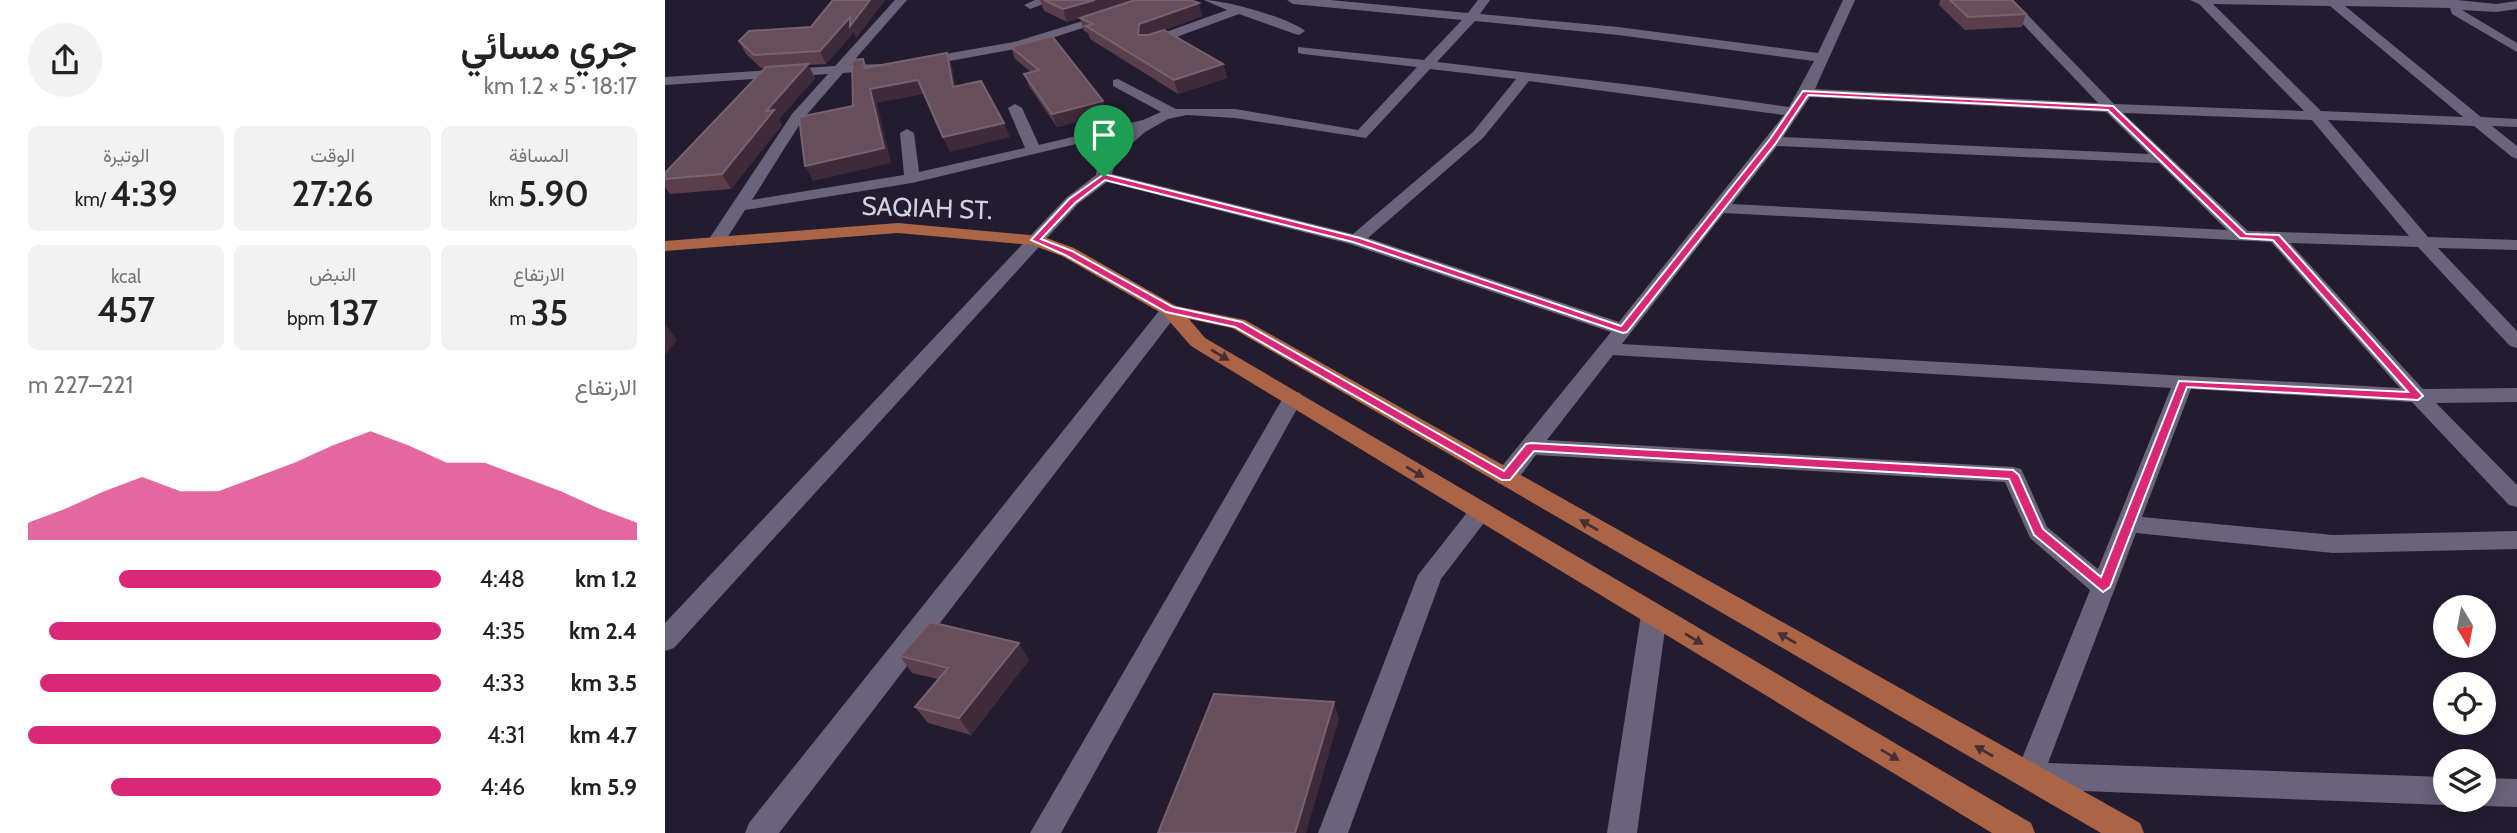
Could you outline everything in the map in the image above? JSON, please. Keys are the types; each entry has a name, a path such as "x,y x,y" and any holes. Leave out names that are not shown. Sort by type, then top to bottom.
{"main road":[{"name":"SAQIAH ST.","path":"665,246 898,228 1035,240 1068,253 1170,310"},
{"path":"1170,310 1198,342 1654,615 1985,824 2019,833"},
{"path":"1170,310 1238,324 2129,833"}],"street":[{"path":"716,242 797,117 901,0"},
{"path":"1030,5 1048,0"},
{"path":"665,81 836,72 900,65 1016,45 1163,0"},
{"path":"1210,0 1299,31"},
{"path":"1293,0 1347,3 1469,19 1618,32 1824,58"},
{"path":"740,206 803,198 912,178 1034,151 1172,113 1204,110 1361,135 1469,19 1483,0"},
{"path":"1506,477 1773,141 1806,93 1849,0"},
{"path":"2006,0 2110,108 2243,236"},
{"path":"2196,0 2399,1 2517,8"},
{"path":"2202,0 2316,115 2423,242 2517,342"},
{"path":"2440,0 2457,5"},
{"path":"1148,43 1257,1"},
{"path":"2331,1 2517,153"},
{"path":"2457,5 2456,10 2517,48"},
{"path":"1303,50 1526,76 1793,112"},
{"path":"1356,240 1478,135 1526,76"},
{"path":"1118,83 1172,113"},
{"path":"1806,93 2110,108 2517,123"},
{"path":"1014,108 1034,151"},
{"path":"1104,177 1103,168 1115,150 1147,122"},
{"path":"907,133 912,178"},
{"path":"1773,141 2163,159"},
{"path":"1104,177 1356,240 1623,330"},
{"path":"665,640 1035,240 1072,201 1104,177"},
{"path":"1720,208 2243,236 2517,245"},
{"path":"2276,237 2418,396 2517,499"},
{"path":"760,833 1170,310"},
{"path":"1608,349 2418,396 2517,395"},
{"path":"2183,383 2029,776 2433,791"},
{"path":"1045,833 1293,398"},
{"path":"1531,447 2013,475 2038,532 2103,587"},
{"path":"1333,833 1430,575 1481,511"},
{"path":"2128,524 2333,544 2517,540"},
{"path":"1622,833 1654,615"},
{"path":"2496,792 2517,793"}],"building":[{"path":"833,0 870,0 850,26 850,17 820,51 754,55 739,41 749,31 811,27"},
{"path":"1044,0 1095,0 1063,9"},
{"path":"1135,0 1190,0 1199,3 1139,24 1138,35 1164,30 1223,64 1174,80 1086,26 1093,24 1080,18"},
{"path":"1950,0 2012,0 2026,14 1968,17"},
{"path":"1052,36 1103,101 1052,114 1024,74 1039,70 1011,47"},
{"path":"947,53 953,87 981,81 1004,123 943,137 918,80 870,89 884,148 805,166 799,117 853,106 852,60 863,59 865,68"},
{"path":"808,64 766,111 774,110 722,174 665,179 665,173 766,67"},
{"path":"930,622 1019,643 959,718 915,707 948,668 900,656"},
{"path":"1214,694 1334,702 1295,833 1158,833"}],"route":[{"path":"1806,93 2110,108 2243,236 2276,237 2418,396 2183,383 2103,587 2038,532 2013,475 1531,447 1506,477 1238,324 1170,310 1068,253 1035,240 1072,201 1104,177 1356,240 1623,330 1773,141 1806,93"}]}
